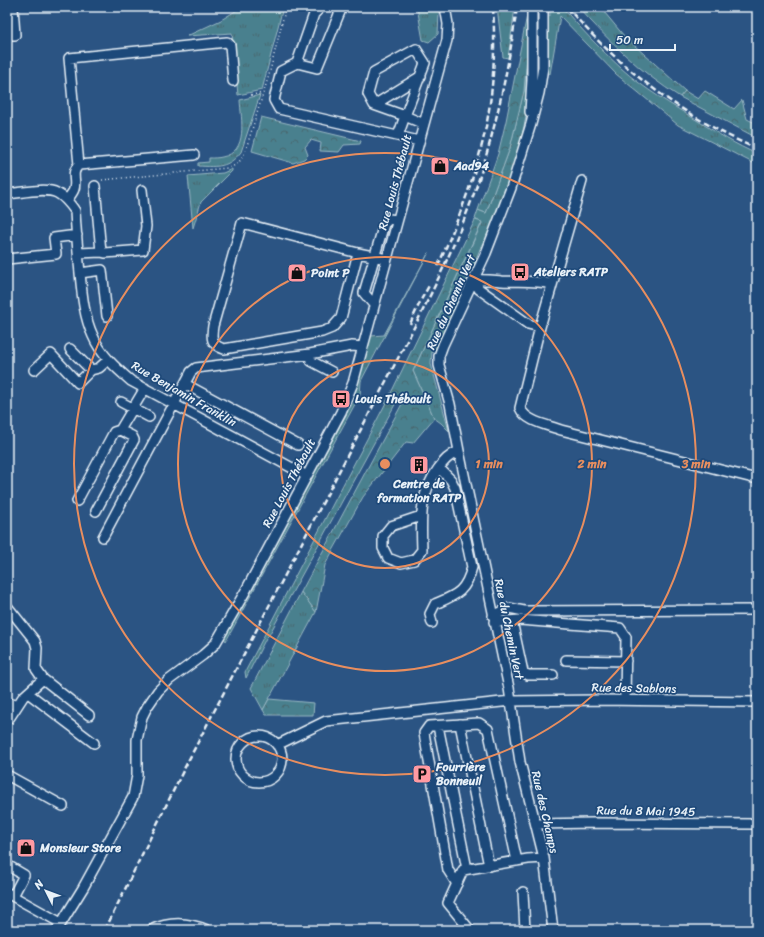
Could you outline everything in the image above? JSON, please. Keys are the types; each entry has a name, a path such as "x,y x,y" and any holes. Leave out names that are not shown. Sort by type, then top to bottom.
{"street":[{"path":"7,36 15,35 13,7"},
{"path":"297,63 314,14 321,7"},
{"path":"342,7 317,68 297,63 281,71 274,100 279,109 419,141"},
{"name":"Rue Louis Thébault","path":"59,927 83,888 133,797 137,775 137,740 142,717 147,707 158,691 169,680 203,655 215,644 245,592 341,412 352,383 447,40 448,24 445,7"},
{"name":"Rue du Chemin Vert","path":"522,152 531,102 532,7"},
{"name":"Rue du Chemin Vert","path":"511,701 450,404 439,365 439,356 474,280 500,218 535,110 542,80 544,48 543,7"},
{"path":"7,194 48,190 67,200 74,190 76,168 79,165 69,58 227,42 230,45 233,81"},
{"path":"398,136 405,116 426,63 416,49 374,72 368,94 374,105 405,116 424,124"},
{"path":"374,105 421,76"},
{"path":"79,165 194,155"},
{"path":"582,180 540,327 520,408 522,412 533,420 561,430 757,479"},
{"path":"96,183 101,252"},
{"path":"78,253 105,253 143,250 146,226 142,190"},
{"name":"Rue Benjamin Franklin","path":"67,200 74,211 86,320 93,337 108,360 131,381 307,476"},
{"path":"374,305 364,293 384,224 389,219 397,220"},
{"path":"358,253 341,318 332,328 322,332 224,349 214,343 212,334 242,223 387,259"},
{"path":"7,259 56,254 54,238 77,235"},
{"path":"80,273 102,270 107,316"},
{"path":"540,327 528,324 479,289 474,280 532,280 552,284"},
{"path":"103,537 191,372 196,368 310,354 352,346 362,347"},
{"path":"70,348 91,370"},
{"path":"34,370 51,354 78,383 91,370 99,368 108,360"},
{"path":"310,354 311,361 332,372"},
{"path":"185,384 298,445"},
{"path":"77,501 114,432 120,430 145,388"},
{"path":"121,402 149,417"},
{"path":"96,511 134,440 132,436 120,430"},
{"path":"421,516 391,526 383,536 383,548 388,558 401,563 414,560 422,550 421,516 423,500 431,479 439,468 452,453 459,451"},
{"path":"432,623 430,614 435,604 455,596 464,587 470,577 472,567 455,488 451,480 439,468"},
{"path":"7,606 35,641 37,648 36,669 43,679 89,715"},
{"path":"494,619 508,608 524,611 757,610"},
{"path":"494,619 620,628 626,637 625,700"},
{"path":"512,620 523,672 528,674 553,675"},
{"path":"566,660 626,661"},
{"path":"7,719 10,717 23,697 43,679"},
{"path":"28,693 94,743"},
{"name":"Rue des Sablons","path":"277,745 326,721 511,701 625,700 757,702"},
{"name":"Rue des Champs","path":"511,701 520,762 544,858 553,930"},
{"path":"7,702 17,706"},
{"path":"457,884 448,870 424,733 429,726 479,723 488,729 517,861"},
{"path":"460,724 489,866"},
{"path":"438,726 467,869"},
{"path":"256,736 271,740 277,745 281,759 280,766 277,773 272,778 265,781 250,781 239,771 236,764 236,757 242,743 256,736"},
{"path":"7,775 63,806"},
{"name":"Rue du 8 Mai 1945","path":"536,824 757,824"},
{"path":"470,930 448,903 463,870 544,858"},
{"path":"7,865 24,875 9,896 59,927"},
{"path":"524,892 525,930"},
{"path":"151,930 181,922 207,930"}],"path":[{"path":"96,183 226,168 239,163 245,152 263,93 286,7"},
{"path":"251,95 263,93"}],"green space":[{"path":"242,7 283,7 262,90 238,95 232,33 187,36 221,20"},
{"path":"417,7 438,7 438,34 429,42 423,40"},
{"path":"497,7 515,7 508,58 503,57"},
{"path":"535,7 540,7 540,71 534,96"},
{"path":"550,7 562,7 613,61 649,90 719,134 757,154 757,165 678,125 616,74 560,16 550,74 547,73 548,16 550,16"},
{"path":"578,7 600,7 624,36 685,91 680,97 652,78 614,44"},
{"path":"528,10 528,44 524,91 510,148 486,213 478,210 498,154"},
{"path":"528,43 529,103 517,158 485,245 482,244 474,264 476,266 436,349 432,350 431,364 449,431 434,418 413,371 482,223 475,219 478,210 486,213 510,148 524,91"},
{"path":"685,91 698,99 705,91 734,109 742,100 747,119 757,124 757,138 680,97"},
{"path":"260,95 241,152 227,164 217,166 198,166 198,163 209,162 209,158 217,158 231,154 236,149 242,134 240,100"},
{"path":"261,117 361,141 360,144 344,145 339,152 320,151 321,143 311,140 305,147 308,155 304,159 293,163 252,151"},
{"path":"232,169 232,171 201,202 193,228 188,176 223,173"},
{"path":"475,220 482,222 413,371 434,418 413,443 406,442 363,497 325,565 316,612 301,592 403,402 390,395"},
{"path":"429,252 361,381 360,395 226,641 224,638 352,404 371,336 384,335"},
{"path":"390,395 398,399 266,638 246,678 245,672"},
{"path":"301,592 316,612 263,710 251,688"},
{"path":"269,699 314,703 313,715 266,715 263,710"}],"railway":[{"path":"438,266 467,195 476,167 488,116 494,62 493,7"},
{"path":"105,930 184,769 420,316 452,249 473,197 497,115 517,7"},
{"path":"567,7 608,50 654,89 703,122 757,149"},
{"path":"410,324 430,284"}],"place":[{"name":"Aad94","path":"440,166"},
{"name":"Ateliers RATP","path":"520,272"},
{"name":"Point P","path":"297,273"},
{"name":"Louis Thébault","path":"341,399"},
{"name":"Centre de formation RATP","path":"419,465"},
{"name":"Fourrière Bonneuil","path":"422,774"},
{"name":"Monsieur Store","path":"26,848"}]}
